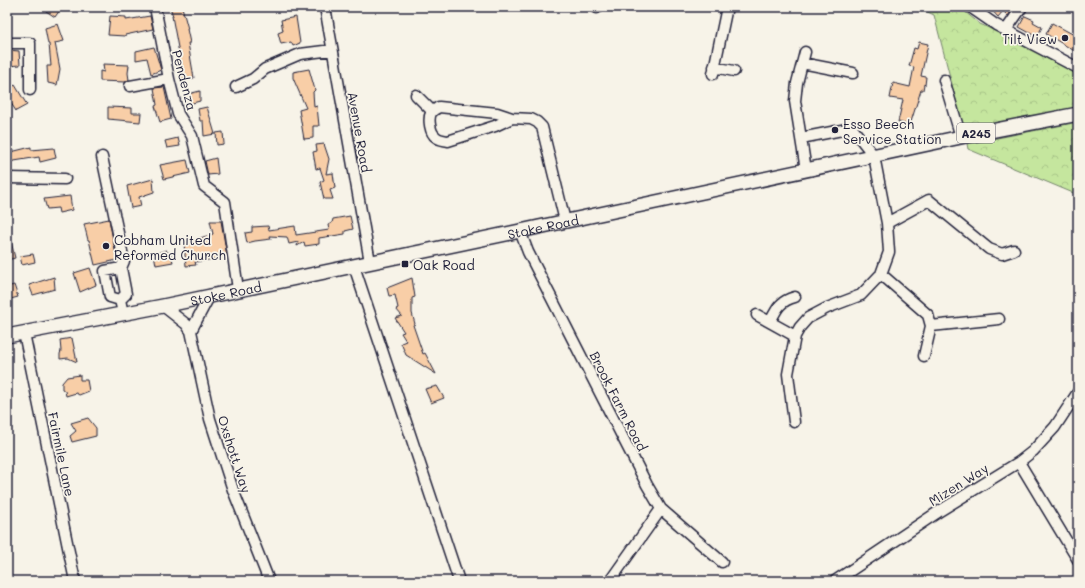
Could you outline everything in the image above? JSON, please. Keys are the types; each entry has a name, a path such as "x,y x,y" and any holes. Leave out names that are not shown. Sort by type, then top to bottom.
{"main road":[{"name":"Stoke Road","path":"7,336 163,306 961,137 1078,114"}],"street":[{"name":"Pendenza","path":"155,7 169,79 178,114 192,136 204,186 225,202 238,289"},
{"name":"Avenue Road","path":"324,7 370,262"},
{"path":"727,7 714,70 734,71"},
{"path":"970,7 1006,30 1078,68"},
{"path":"1006,30 1022,7"},
{"path":"7,43 30,43 30,90"},
{"path":"236,87 253,79 264,69 300,54 332,50"},
{"path":"805,52 795,101 806,170"},
{"path":"802,63 853,73"},
{"path":"130,86 169,79"},
{"path":"944,80 961,137"},
{"path":"416,96 432,111"},
{"path":"512,118 495,126 448,141 440,140 434,136 429,117 432,111 439,107 497,113 512,118 531,119 538,122 542,128 565,221"},
{"path":"794,422 788,374 795,336 800,327 808,318 827,308 862,295 881,274 889,252 887,224 874,156 852,128 801,138"},
{"path":"102,157 124,261 121,268 126,294 120,300"},
{"path":"7,178 65,179"},
{"path":"887,224 928,200 990,249 1002,254 1014,250"},
{"name":"Brook Farm Road","path":"520,231 528,252 661,509 722,562"},
{"path":"354,266 459,581"},
{"path":"120,300 110,297 105,271 121,268"},
{"path":"881,274 928,315 931,326 924,356"},
{"path":"163,306 186,324 192,331 210,295"},
{"path":"770,322 777,309 784,301 795,297"},
{"path":"120,300 123,313"},
{"path":"757,315 795,336"},
{"path":"931,326 999,319"},
{"name":"Oxshott Way","path":"192,331 210,419 233,490 269,581"},
{"name":"Fairmile Lane","path":"24,333 75,581"},
{"name":"Mizen Way","path":"834,581 846,578 938,512 1019,462 1044,441 1065,413 1078,392"},
{"path":"1019,462 1078,560"},
{"path":"610,581 647,531 652,520 661,509"}],"green space":[{"path":"917,7 959,7 980,24 1037,50 1078,73 1078,109 964,131 934,15"},
{"path":"1078,122 1078,195 968,149 967,144"}],"building":[{"path":"40,7 62,7 55,17"},
{"path":"170,7 182,7 188,29 190,43 188,43 194,78 181,80 176,53 179,53 173,16"},
{"path":"989,7 1014,7 1008,16 1003,11 998,17"},
{"path":"110,16 126,17 126,20 150,16 153,29 125,36 108,35"},
{"path":"1025,16 1034,20 1033,22 1042,27 1037,37 1019,27"},
{"path":"296,17 300,43 293,46 291,42 281,44 278,33 283,31 281,20"},
{"name":"Tilt View","path":"1052,23 1078,37 1078,53 1046,34"},
{"path":"58,24 64,41 55,43 60,69 57,85 48,83 47,66 51,66 49,44 45,28"},
{"path":"919,42 928,44 921,76 926,77 925,85 924,84 923,90 921,90 910,125 898,122 903,100 890,98 893,83 910,87 914,67 909,66 914,48 917,49"},
{"path":"154,47 161,70 151,74 147,58 136,60 136,51"},
{"path":"7,50 19,51 20,65 7,66"},
{"path":"103,64 129,65 129,80 125,82 100,81 100,71 104,72"},
{"path":"309,69 315,90 313,92 314,107 317,106 319,126 313,126 313,138 304,139 299,110 306,108 293,78 293,72"},
{"path":"15,85 27,105 16,111 7,97 7,90"},
{"path":"164,87 171,119 160,122 155,106 157,105 154,88"},
{"path":"200,91 200,101 185,105 184,95"},
{"path":"108,107 132,108 132,113 141,113 140,122 108,119"},
{"path":"207,107 215,134 204,136 203,121 200,121 198,109"},
{"path":"223,132 224,144 217,145 216,133"},
{"path":"178,138 180,146 167,148 165,141"},
{"path":"324,144 329,159 326,174 333,173 335,188 330,190 333,199 324,199 320,182 324,180 320,168 316,169 313,152 317,151 316,145"},
{"path":"31,147 31,150 54,148 56,158 40,162 39,157 8,162 7,153"},
{"path":"216,158 218,174 208,175 205,161"},
{"path":"187,160 190,173 164,179 160,165"},
{"path":"153,179 154,192 139,197 141,206 131,208 127,186"},
{"path":"70,196 72,210 59,213 58,208 47,209 44,199"},
{"path":"350,216 353,229 345,231 345,234 319,238 319,244 305,246 304,242 297,246 298,242 289,244 287,237 270,236 271,239 247,243 245,233 252,232 252,227 268,226 269,230 295,226 296,235 329,230 328,225 332,223 333,219"},
{"name":"Cobham United Reformed Church","path":"109,219 117,260 95,265 84,224"},
{"path":"210,221 221,221 227,256 214,260 195,262 196,265 186,266 184,243 213,234"},
{"path":"7,237 10,237 15,258 7,260"},
{"path":"166,250 168,253 170,252 173,262 156,265 154,254"},
{"path":"33,254 35,262 22,265 20,256"},
{"path":"90,268 96,285 80,292 74,273"},
{"path":"54,277 55,289 33,295 29,285"},
{"path":"412,278 415,297 412,298 412,313 415,324 413,325 423,354 425,353 436,374 406,355 401,343 406,341 401,333 404,332 395,318 402,316 396,309 398,308 395,295 389,296 387,288"},
{"path":"14,285 18,297 7,300 7,287"},
{"path":"72,338 77,362 68,358 60,359 60,340"},
{"path":"80,375 80,380 87,380 89,391 79,395 76,393 66,396 65,391 62,389 62,383 67,377"},
{"path":"437,386 444,398 431,403 425,389"},
{"path":"88,418 96,428 96,436 72,442 70,436 76,431 71,423"}],"place":[{"name":"Tilt View","path":"1065,38"},
{"name":"Esso Beech Service Station","path":"835,130"},
{"name":"Cobham United Reformed Church","path":"106,246"},
{"name":"Oak Road","path":"405,264"}]}
